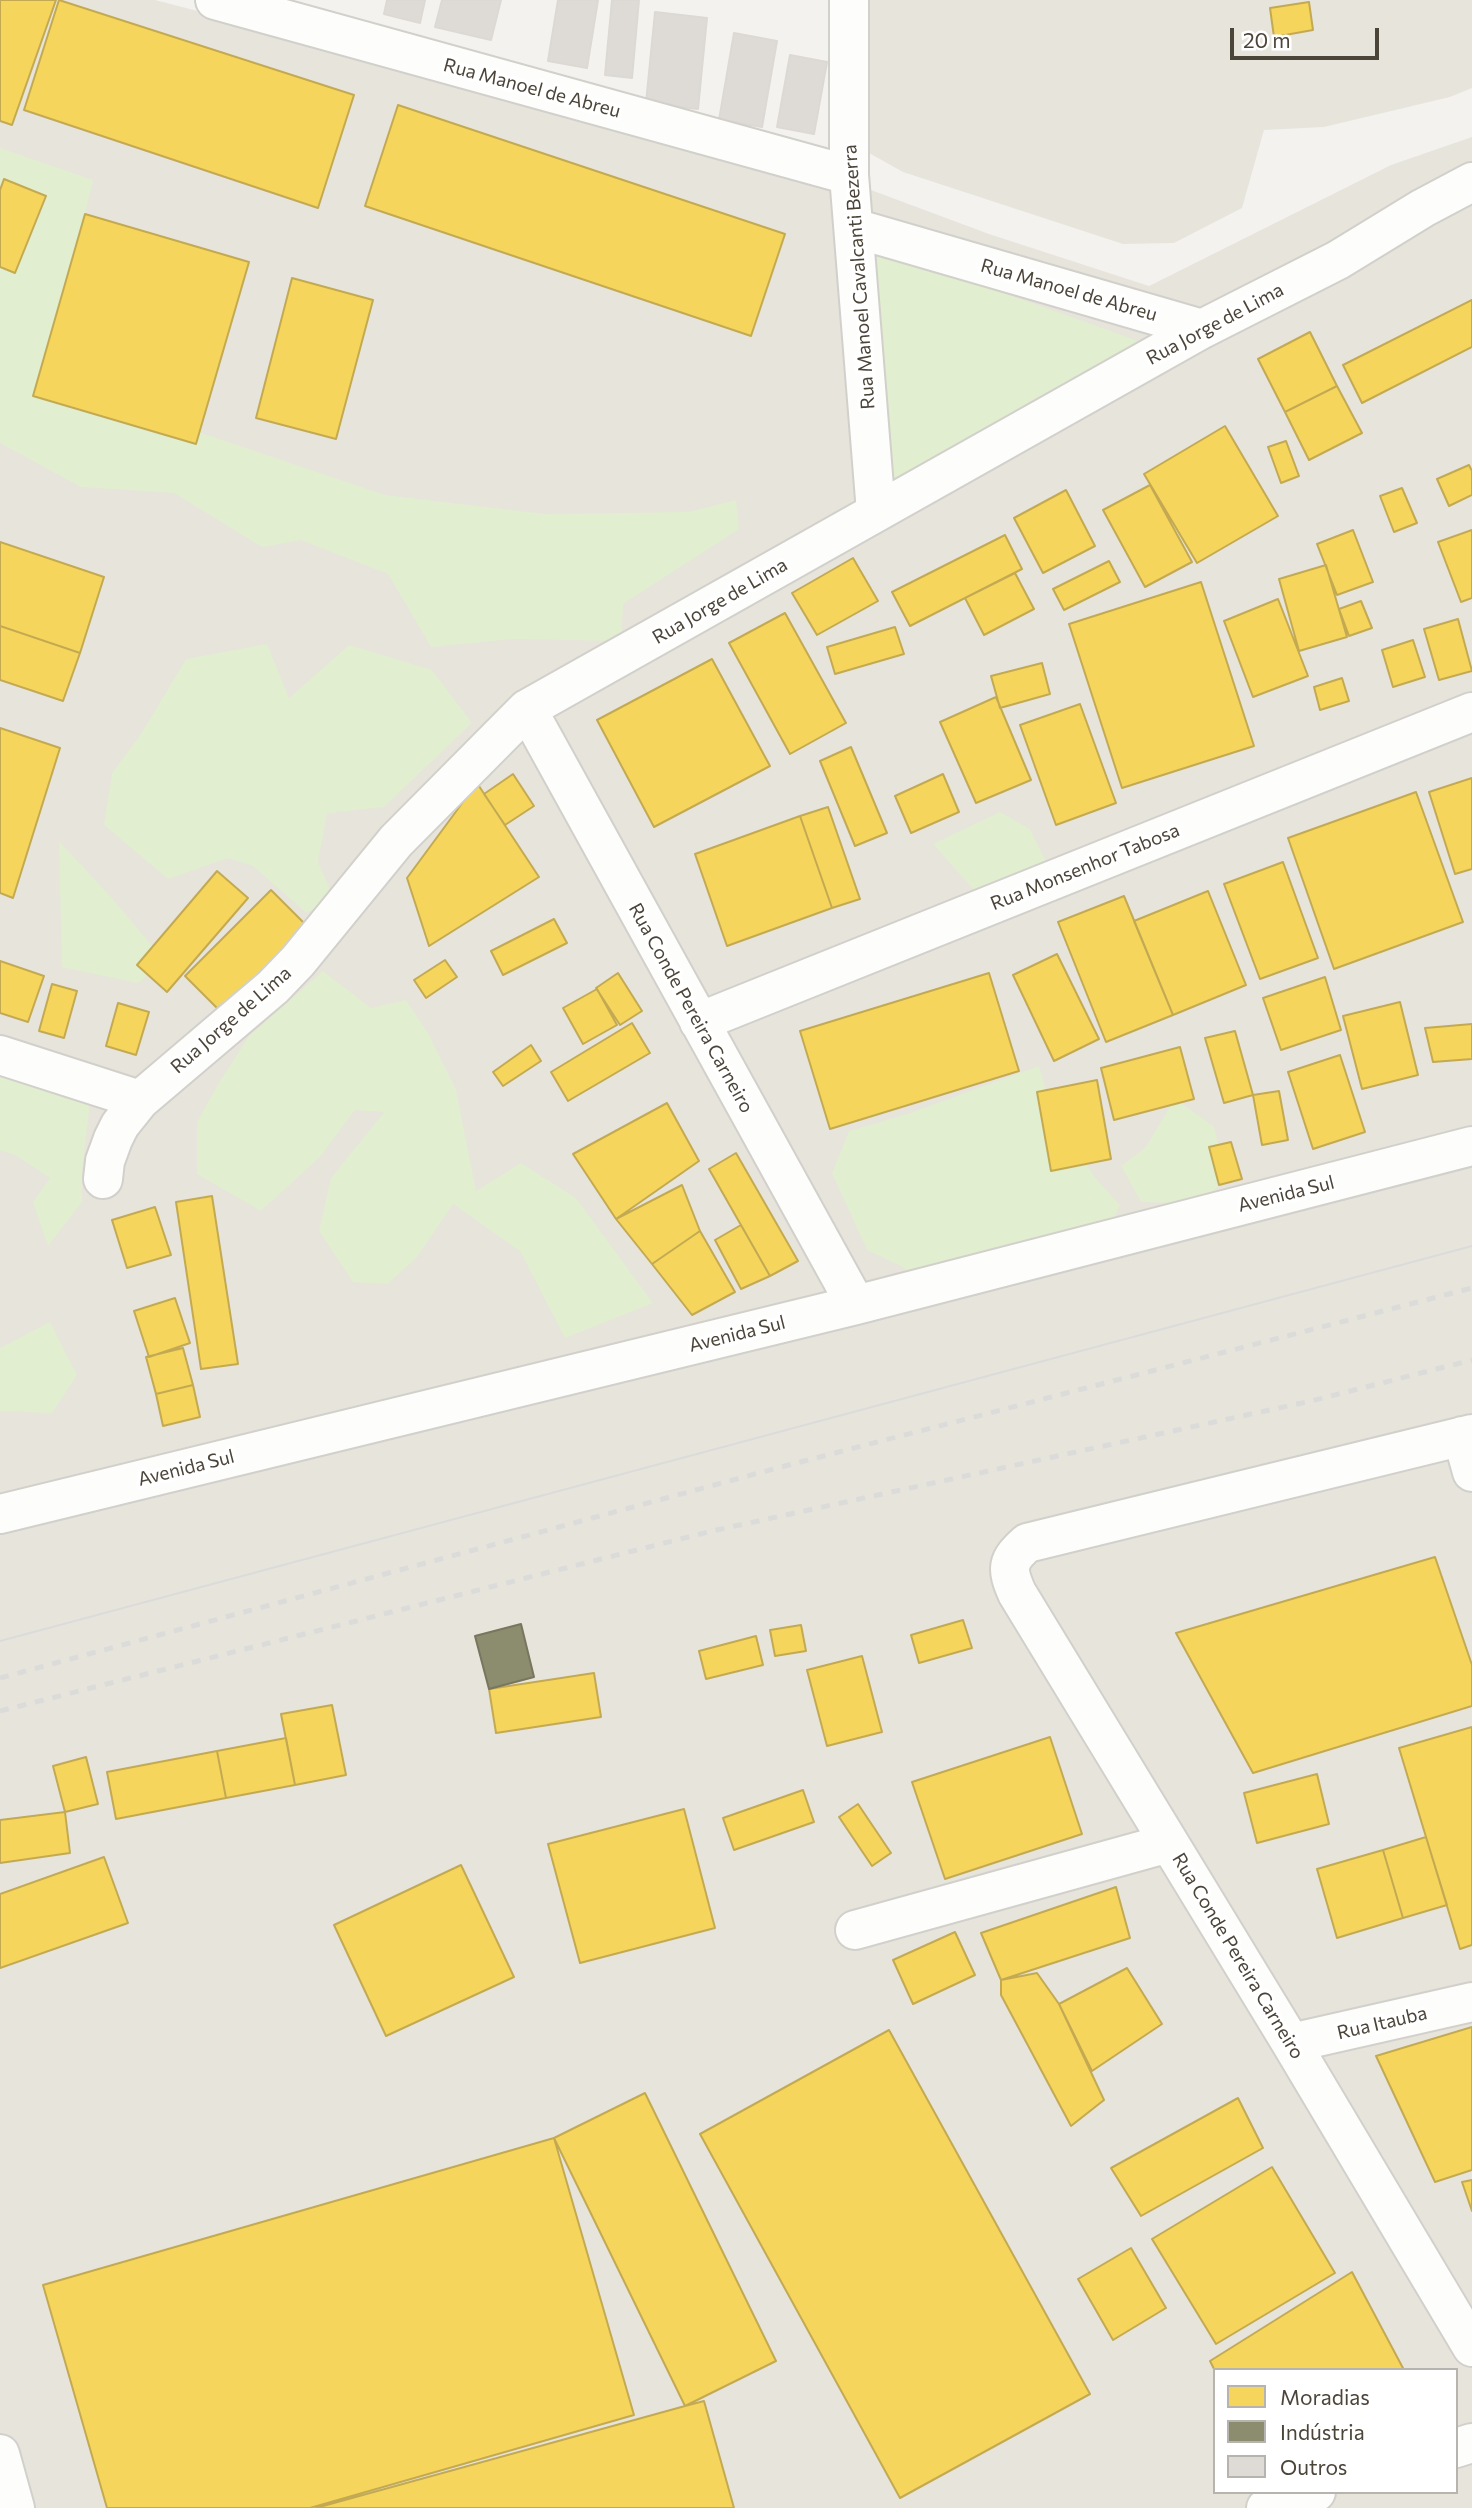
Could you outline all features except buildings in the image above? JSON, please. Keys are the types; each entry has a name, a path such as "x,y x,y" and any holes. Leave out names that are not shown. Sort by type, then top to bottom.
{"street":[{"name":"Rua Manoel de Abreu","path":"215,0 849,175"},
{"name":"Rua Manoel Cavalcanti Bezerra","path":"849,0 849,175 876,512"},
{"name":"Rua Jorge de Lima","path":"103,1179 113,1139 120,1125 140,1100 273,988 396,841 527,709 1202,328 1338,260 1423,208 1472,182"},
{"name":"Rua Manoel de Abreu","path":"854,228 1202,328"},
{"name":"Rua Conde Pereira Carneiro","path":"527,709 856,1305"},
{"name":"Rua Monsenhor Tabosa","path":"699,1023 1472,712"},
{"path":"0,1055 140,1100"},
{"name":"Avenida Sul","path":"0,1514 856,1305 1472,1146"},
{"name":"Rua Conde Pereira Carneiro","path":"1469,1447 1027,1543 1009,1563 1011,1580 1017,1593 1292,2043 1472,2347"},
{"path":"855,1930 1169,1843"},
{"name":"Rua Itauba","path":"1292,2043 1472,2002"},
{"path":"0,2454 15,2508"},
{"path":"1266,2508 1310,2494"}],"shaded area":[{"path":"0,0 155,0 828,174 989,234 1149,286 1391,165 1472,137 1472,2508 0,2508"},
{"path":"861,0 1472,0 1472,88 1450,97 1324,127 1264,130 1242,208 1174,243 1123,244 903,172 860,148"}],"green space":[{"path":"0,148 93,180 48,368 163,420 385,495 545,514 688,512 736,500 739,529 623,604 621,641 513,639 431,647 388,574 301,540 262,547 174,493 81,487 0,443"},
{"path":"869,245 1147,344 890,488"},
{"path":"267,644 289,698 349,645 432,670 472,723 384,807 327,813 318,862 334,898 306,913 253,866 228,858 168,879 104,825 112,773 141,734 186,659"},
{"path":"1000,812 1030,829 1047,864 1004,889 973,889 933,844"},
{"path":"59,841 165,961 138,983 62,967"},
{"path":"323,971 371,1008 406,1000 428,1033 456,1090 476,1191 521,1163 576,1198 653,1303 565,1338 520,1251 453,1204 417,1257 388,1284 353,1282 319,1231 331,1178 384,1112 355,1110 320,1157 261,1211 197,1174 197,1122 218,1084 249,1036"},
{"path":"1039,1066 1054,1118 1097,1180 1120,1205 1109,1231 920,1281 901,1266 867,1250 832,1173 849,1131 907,1114"},
{"path":"0,1071 90,1103 82,1171 82,1202 48,1246 33,1202 50,1178 15,1155 0,1150"},
{"path":"1175,1098 1214,1127 1227,1179 1199,1203 1141,1202 1121,1166 1146,1147"},
{"path":"50,1322 77,1375 52,1413 0,1411 0,1348"}],"tram line":[{"path":"0,1641 1472,1246"}],"railway":[{"path":"0,1678 781,1467 1472,1288"},
{"path":"0,1711 712,1531 1311,1401 1472,1360"}]}
